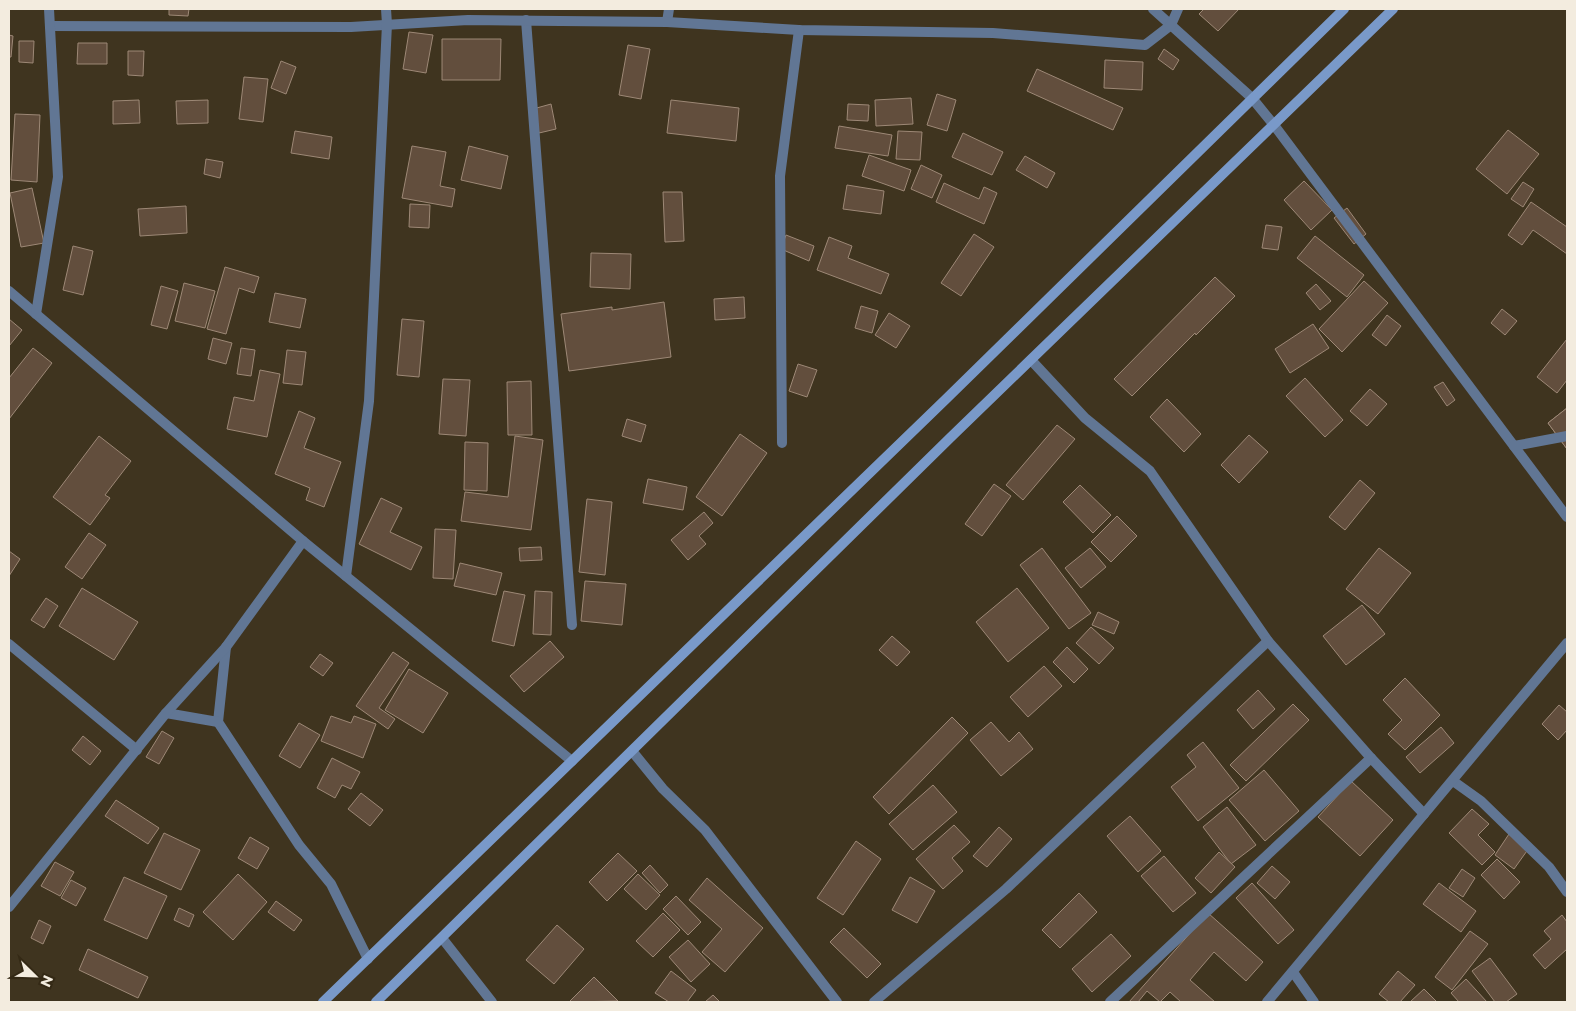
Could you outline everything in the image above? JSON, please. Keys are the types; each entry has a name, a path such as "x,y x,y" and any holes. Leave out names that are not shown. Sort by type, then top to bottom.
{"main road":[{"path":"323,1002 952,393 1344,9"},
{"path":"376,1002 1031,360 1393,9"}],"street":[{"path":"36,314 58,177 49,9"},
{"path":"346,576 369,401 387,24 386,9"},
{"path":"667,22 669,9"},
{"path":"1153,9 1252,98 1567,517"},
{"path":"50,26 350,26 468,20 667,22 799,30 993,33 1145,46 1171,25 1178,9"},
{"path":"526,20 572,625"},
{"path":"782,443 780,176 799,30"},
{"path":"9,291 303,541 572,761"},
{"path":"1031,360 1084,418 1150,471 1268,641 1371,758 1424,814"},
{"path":"1514,446 1567,436"},
{"path":"9,907 166,713 226,646 303,541"},
{"path":"874,1002 1006,889 1268,641"},
{"path":"1267,1002 1567,643"},
{"path":"9,644 137,750"},
{"path":"226,646 218,722 299,845 331,884 368,959"},
{"path":"166,713 218,722"},
{"path":"632,751 663,789 705,830 837,1002"},
{"path":"1110,1002 1371,758"},
{"path":"1453,781 1481,801 1549,867 1567,892"},
{"path":"442,938 492,1002"},
{"path":"1293,972 1314,1002"}],"building":[{"path":"169,9 189,9 188,16 169,15"},
{"path":"1204,9 1239,9 1218,31 1199,14"},
{"path":"409,32 433,35 426,73 403,69"},
{"path":"9,35 13,36 11,57 9,57"},
{"path":"442,39 501,39 500,80 442,80"},
{"path":"19,41 34,41 33,63 19,62"},
{"path":"78,43 107,43 107,64 77,64"},
{"path":"628,45 650,49 641,99 619,95"},
{"path":"1164,49 1179,60 1173,70 1158,59"},
{"path":"128,51 144,51 143,76 128,75"},
{"path":"1105,60 1143,62 1142,90 1104,88"},
{"path":"281,61 296,67 286,94 271,88"},
{"path":"1037,69 1123,108 1113,130 1027,91"},
{"path":"244,77 268,79 263,122 239,119"},
{"path":"937,94 956,100 947,131 927,125"},
{"path":"911,98 913,124 876,126 875,100"},
{"path":"139,100 140,123 113,124 113,101"},
{"path":"208,100 208,123 177,124 176,101"},
{"path":"671,100 739,108 736,141 667,133"},
{"path":"551,104 556,129 539,133 533,109"},
{"path":"848,104 869,105 868,121 847,120"},
{"path":"15,114 40,115 37,182 11,180"},
{"path":"839,126 892,135 888,156 835,148"},
{"path":"1508,130 1539,154 1507,194 1476,169"},
{"path":"295,131 332,137 329,159 291,153"},
{"path":"898,131 922,132 920,160 896,159"},
{"path":"963,133 1003,152 992,175 952,157"},
{"path":"412,146 446,152 440,186 455,189 452,207 402,198"},
{"path":"469,146 508,156 501,189 461,180"},
{"path":"869,155 911,170 904,191 862,176"},
{"path":"1025,156 1055,173 1047,188 1016,170"},
{"path":"206,159 223,162 220,178 204,174"},
{"path":"921,165 942,175 932,198 911,189"},
{"path":"1304,181 1332,210 1311,230 1284,200"},
{"path":"1523,182 1534,189 1523,207 1511,199"},
{"path":"944,183 979,199 984,187 997,193 984,224 936,202"},
{"path":"847,185 884,191 881,214 843,209"},
{"path":"32,188 44,243 21,247 10,193"},
{"path":"663,192 682,192 684,241 665,242"},
{"path":"1531,202 1567,227 1567,254 1533,230 1522,245 1508,235"},
{"path":"410,204 430,205 429,228 409,227"},
{"path":"186,206 187,233 140,236 138,209"},
{"path":"1347,208 1366,234 1354,244 1334,218"},
{"path":"1266,225 1282,227 1278,250 1262,248"},
{"path":"974,234 994,247 961,296 941,283"},
{"path":"786,235 814,246 809,261 781,249"},
{"path":"1315,236 1364,275 1347,297 1297,258"},
{"path":"829,237 852,246 848,258 889,274 881,294 817,270"},
{"path":"73,246 93,251 83,295 63,290"},
{"path":"591,253 631,254 630,289 590,287"},
{"path":"225,267 259,277 254,293 239,288 226,334 207,329"},
{"path":"1215,277 1235,296 1132,396 1114,379"},
{"path":"1364,281 1388,303 1342,352 1319,329"},
{"path":"184,283 215,291 205,328 175,321"},
{"path":"1316,284 1331,301 1320,310 1306,293"},
{"path":"161,286 178,291 167,329 151,325"},
{"path":"275,293 306,299 300,328 269,322"},
{"path":"744,297 745,318 715,320 714,299"},
{"path":"664,302 671,357 569,371 561,314 612,307 612,310"},
{"path":"861,306 878,311 872,333 855,328"},
{"path":"1502,309 1517,321 1505,335 1491,323"},
{"path":"889,313 910,326 896,348 875,335"},
{"path":"1387,315 1401,326 1386,346 1372,335"},
{"path":"9,319 22,330 9,346"},
{"path":"402,319 424,321 419,377 397,375"},
{"path":"1313,324 1329,348 1290,373 1275,349"},
{"path":"213,338 232,343 226,364 208,359"},
{"path":"1567,339 1567,380 1557,393 1537,377"},
{"path":"33,348 52,363 9,419 9,378"},
{"path":"241,348 255,350 251,376 237,374"},
{"path":"287,350 306,352 302,385 283,383"},
{"path":"798,364 817,370 807,397 789,391"},
{"path":"260,370 280,374 267,437 227,429 234,397 254,401"},
{"path":"1305,378 1343,420 1325,437 1286,396"},
{"path":"443,379 470,380 466,436 439,434"},
{"path":"531,381 532,435 508,435 507,382"},
{"path":"1443,382 1455,400 1447,406 1434,387"},
{"path":"1370,389 1387,404 1367,426 1350,411"},
{"path":"1167,399 1201,434 1184,452 1150,417"},
{"path":"1567,408 1567,449 1548,423"},
{"path":"1567,408 1567,449 1548,423"},
{"path":"299,411 315,418 304,448 341,462 324,507 306,500 310,488 275,474"},
{"path":"627,419 646,425 641,442 622,436"},
{"path":"1057,425 1075,439 1023,500 1006,485"},
{"path":"740,434 767,453 722,516 696,497"},
{"path":"1249,435 1268,452 1239,483 1221,465"},
{"path":"99,436 131,461 105,495 110,498 90,525 53,497"},
{"path":"515,436 543,440 531,530 461,521 465,492 508,497"},
{"path":"465,442 488,443 487,491 464,490"},
{"path":"648,479 687,487 683,510 643,503"},
{"path":"1360,480 1375,493 1345,530 1329,517"},
{"path":"994,484 1011,496 982,536 965,524"},
{"path":"1080,485 1111,515 1093,533 1063,502"},
{"path":"381,498 402,508 390,532 422,547 411,570 359,544"},
{"path":"587,499 612,502 605,575 579,572"},
{"path":"704,512 713,523 699,536 706,544 688,560 671,540"},
{"path":"1117,516 1137,536 1111,562 1091,542"},
{"path":"435,529 456,530 453,579 433,578"},
{"path":"89,533 106,545 82,579 65,567"},
{"path":"541,547 542,560 520,561 519,548"},
{"path":"1042,548 1091,613 1069,629 1020,565"},
{"path":"1090,548 1106,567 1081,588 1065,568"},
{"path":"1379,548 1411,573 1378,614 1346,589"},
{"path":"9,551 20,559 9,576"},
{"path":"460,563 502,573 496,595 454,586"},
{"path":"585,581 626,584 622,625 581,621"},
{"path":"82,588 138,622 114,660 59,626"},
{"path":"1017,588 1049,628 1008,662 976,622"},
{"path":"504,591 525,595 514,646 492,641"},
{"path":"535,591 552,592 551,635 533,634"},
{"path":"46,598 58,606 44,628 31,620"},
{"path":"1362,605 1385,634 1346,665 1323,636"},
{"path":"1098,612 1119,622 1114,634 1092,625"},
{"path":"1091,627 1114,648 1099,664 1076,643"},
{"path":"892,636 910,652 897,666 879,650"},
{"path":"550,641 564,657 524,692 510,676"},
{"path":"1067,647 1088,669 1074,683 1053,662"},
{"path":"393,652 409,663 379,708 395,719 388,729 356,706"},
{"path":"320,654 333,663 323,676 310,667"},
{"path":"1044,666 1062,686 1028,717 1010,697"},
{"path":"409,669 448,693 423,733 385,710"},
{"path":"1405,678 1440,715 1405,750 1388,734 1402,720 1383,700"},
{"path":"1258,690 1275,709 1253,729 1237,710"},
{"path":"1293,704 1309,720 1246,781 1230,765"},
{"path":"1559,705 1567,712 1567,730 1558,740 1542,724"},
{"path":"331,716 351,723 354,716 376,724 363,758 321,741"},
{"path":"952,717 968,733 889,814 873,797"},
{"path":"991,722 1009,742 1019,732 1033,749 1001,776 970,740"},
{"path":"299,723 320,735 300,768 279,756"},
{"path":"1441,727 1454,743 1420,773 1406,757"},
{"path":"162,731 174,738 159,764 146,757"},
{"path":"83,736 101,751 90,765 72,750"},
{"path":"1203,742 1239,788 1198,821 1171,787 1196,767 1187,755"},
{"path":"332,758 360,772 351,789 342,785 335,798 317,788"},
{"path":"1264,770 1299,811 1265,841 1229,800"},
{"path":"1351,781 1393,820 1360,856 1318,817"},
{"path":"933,785 957,812 913,850 889,824"},
{"path":"361,793 383,810 370,826 348,809"},
{"path":"116,800 159,828 148,844 105,816"},
{"path":"1227,807 1256,845 1231,864 1203,827"},
{"path":"1472,809 1489,824 1478,835 1495,852 1482,865 1449,833"},
{"path":"1130,816 1161,851 1138,872 1107,836"},
{"path":"954,825 970,842 952,858 963,871 943,889 916,859"},
{"path":"999,827 1012,839 987,867 973,856"},
{"path":"164,833 200,850 181,890 144,873"},
{"path":"1509,834 1529,848 1514,869 1495,855"},
{"path":"250,837 269,848 257,869 238,858"},
{"path":"856,841 881,859 843,915 817,898"},
{"path":"1219,852 1235,867 1211,893 1195,878"},
{"path":"618,853 637,871 607,901 589,882"},
{"path":"1164,856 1196,893 1173,912 1141,876"},
{"path":"1497,859 1520,882 1504,899 1481,875"},
{"path":"55,862 74,872 60,896 41,886"},
{"path":"650,865 668,885 660,893 642,873"},
{"path":"1272,866 1290,882 1275,899 1257,883"},
{"path":"1462,869 1475,878 1463,897 1449,888"},
{"path":"238,874 267,902 233,940 203,912"},
{"path":"638,874 660,895 646,910 624,889"},
{"path":"124,877 167,896 147,939 104,920"},
{"path":"910,877 935,891 917,923 892,910"},
{"path":"707,878 763,928 725,972 702,952 722,929 689,900"},
{"path":"71,880 86,888 76,906 61,898"},
{"path":"1252,883 1294,930 1278,944 1236,898"},
{"path":"1439,883 1476,911 1461,932 1423,904"},
{"path":"1079,893 1097,912 1060,948 1042,930"},
{"path":"676,896 701,922 688,935 663,909"},
{"path":"276,901 302,920 294,931 268,912"},
{"path":"179,908 194,915 189,927 174,920"},
{"path":"663,913 680,930 653,957 636,941"},
{"path":"1208,913 1263,962 1246,981 1214,952 1190,980 1215,1002 1181,1002 1170,992 1160,1002 1147,991 1138,1002 1129,1002"},
{"path":"1562,915 1567,922 1567,949 1545,969 1533,955 1551,939 1544,931"},
{"path":"39,920 51,926 43,944 31,938"},
{"path":"557,925 584,949 554,984 526,960"},
{"path":"844,928 881,964 867,978 830,942"},
{"path":"1470,931 1488,944 1452,990 1435,977"},
{"path":"1111,934 1131,956 1092,992 1072,969"},
{"path":"688,940 710,964 691,982 669,957"},
{"path":"88,949 148,977 138,998 79,970"},
{"path":"1490,958 1517,994 1506,1002 1495,1002 1472,971"},
{"path":"671,971 696,990 687,1002 669,1002 655,993"},
{"path":"1398,971 1415,985 1400,1002 1389,1002 1379,994"},
{"path":"594,977 618,1001 571,1002 570,1001"},
{"path":"1466,979 1487,1002 1459,1002 1451,993"},
{"path":"1424,989 1437,1002 1410,1002"},
{"path":"713,995 720,1002 705,1002"}]}
